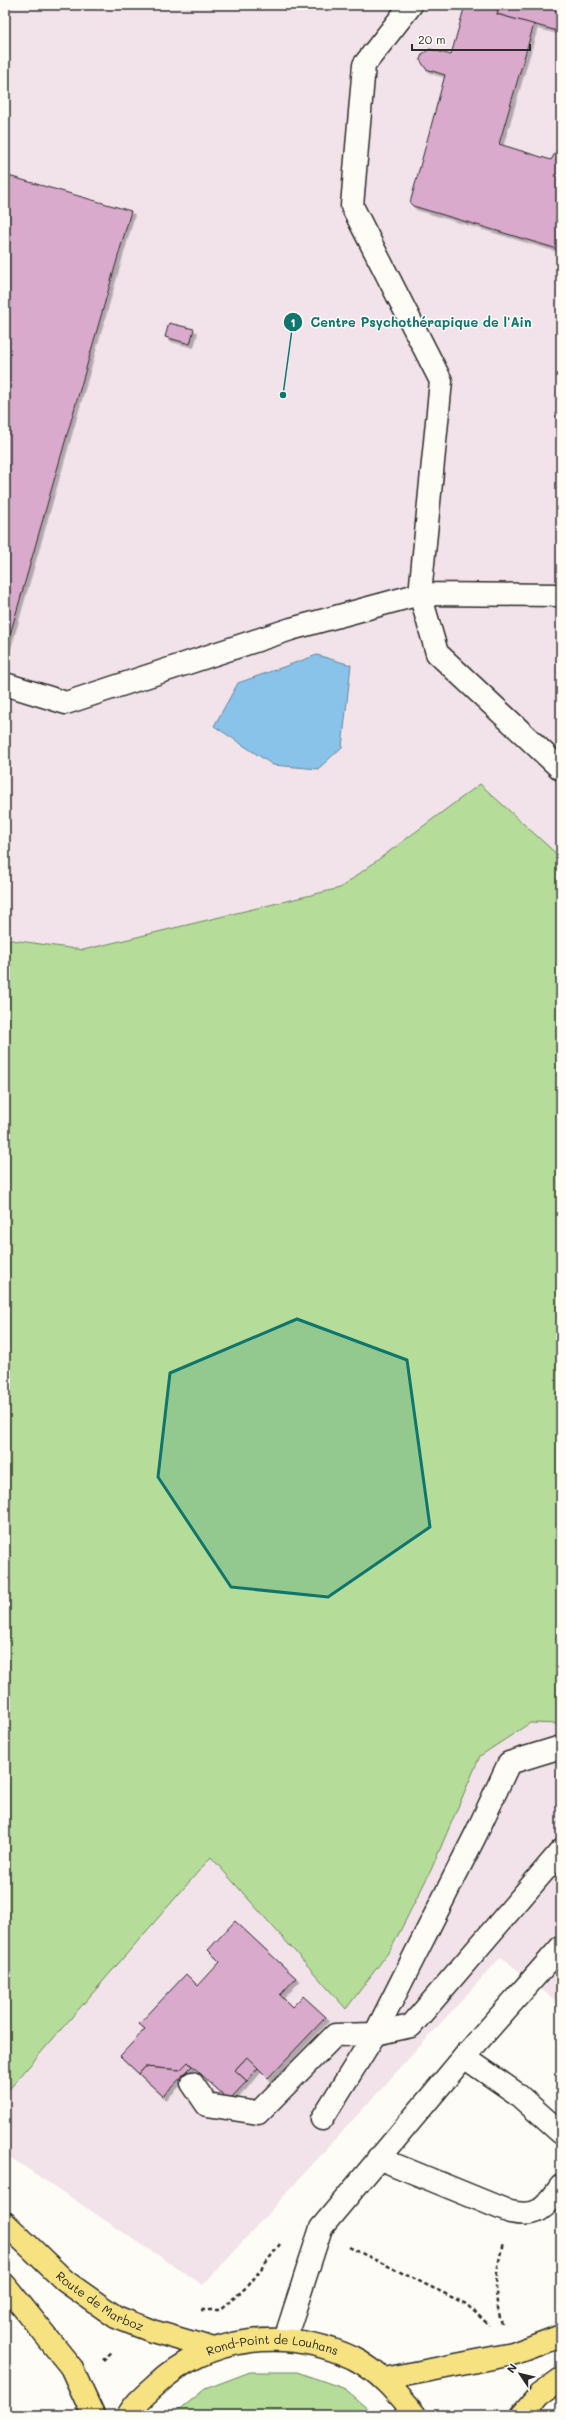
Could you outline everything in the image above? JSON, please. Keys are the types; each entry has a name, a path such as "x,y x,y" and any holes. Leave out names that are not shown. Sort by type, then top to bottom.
{"main road":[{"name":"Route de Marboz","path":"5,2223 65,2281 116,2317 214,2349"},
{"path":"5,2285 71,2367 93,2415"},
{"path":"384,2379 513,2354 561,2336"},
{"name":"Rond-Point de Louhans","path":"128,2415 133,2407 169,2372 214,2349 249,2340 285,2339 327,2348 354,2359 384,2379 415,2415"},
{"path":"522,2415 539,2395 561,2379"}],"street":[{"path":"411,5 364,66 352,206 441,381 420,594 437,653 561,769"},
{"path":"5,684 66,703 291,629 420,594 561,594"},
{"path":"322,2119 375,2034 470,1848 509,1763 561,1747"},
{"path":"192,2083 207,2105 258,2113 335,2035 375,2034 411,2026 561,1851"},
{"path":"285,2339 321,2228 464,2057 561,1947"},
{"path":"464,2057 516,2093 561,2134"},
{"path":"378,2158 510,2212 527,2216 546,2206 561,2186"}],"path":[{"path":"510,2212 497,2272 495,2301 513,2354"},
{"path":"196,2310 220,2310 250,2285 281,2242"},
{"path":"346,2245 466,2304 488,2325"},
{"path":"79,2385 125,2337 132,2323"}],"highlighted area":[{"path":"297,1319 407,1360 430,1527 328,1597 231,1587 158,1477 170,1373"}],"shaded area":[{"path":"5,5 561,5 561,858 480,785 340,888 83,950 5,939"},
{"path":"530,1723 561,1724 561,2005 501,1957 203,2285 5,2154 5,2094 211,1857 346,2009 391,1949 431,1870 480,1756"}],"green space":[{"path":"480,784 561,858 561,1724 530,1723 480,1756 431,1870 391,1949 346,2009 211,1857 5,2094 5,939 83,950 340,888"},
{"path":"250,2372 297,2372 343,2388 375,2415 173,2415 205,2389"}],"water":[{"path":"317,655 351,665 342,747 318,769 273,765 214,726 238,683"}],"building":[{"path":"465,5 500,5 497,14 534,24 499,144 551,160 561,143 561,250 413,206 410,203 445,75 426,69 420,60 422,54 430,49 451,55"},
{"path":"500,5 561,5 561,32 497,14"},
{"path":"5,175 131,211 5,652"},
{"path":"169,323 194,329 190,344 165,337"},
{"path":"235,1921 296,1978 280,1995 292,2007 303,1996 326,2017 268,2078 247,2057 235,2070 247,2081 229,2100 188,2062 180,2070 145,2067 139,2074 120,2056 145,2029 139,2024 186,1974 198,1986 220,1962 208,1950"},
{"path":"247,2057 258,2068 247,2081 235,2070"},
{"path":"188,2062 192,2066 163,2096 139,2074 145,2067 180,2070"}],"place":[{"name":"Centre Psychothérapique de l'Ain","path":"283,395"}]}
